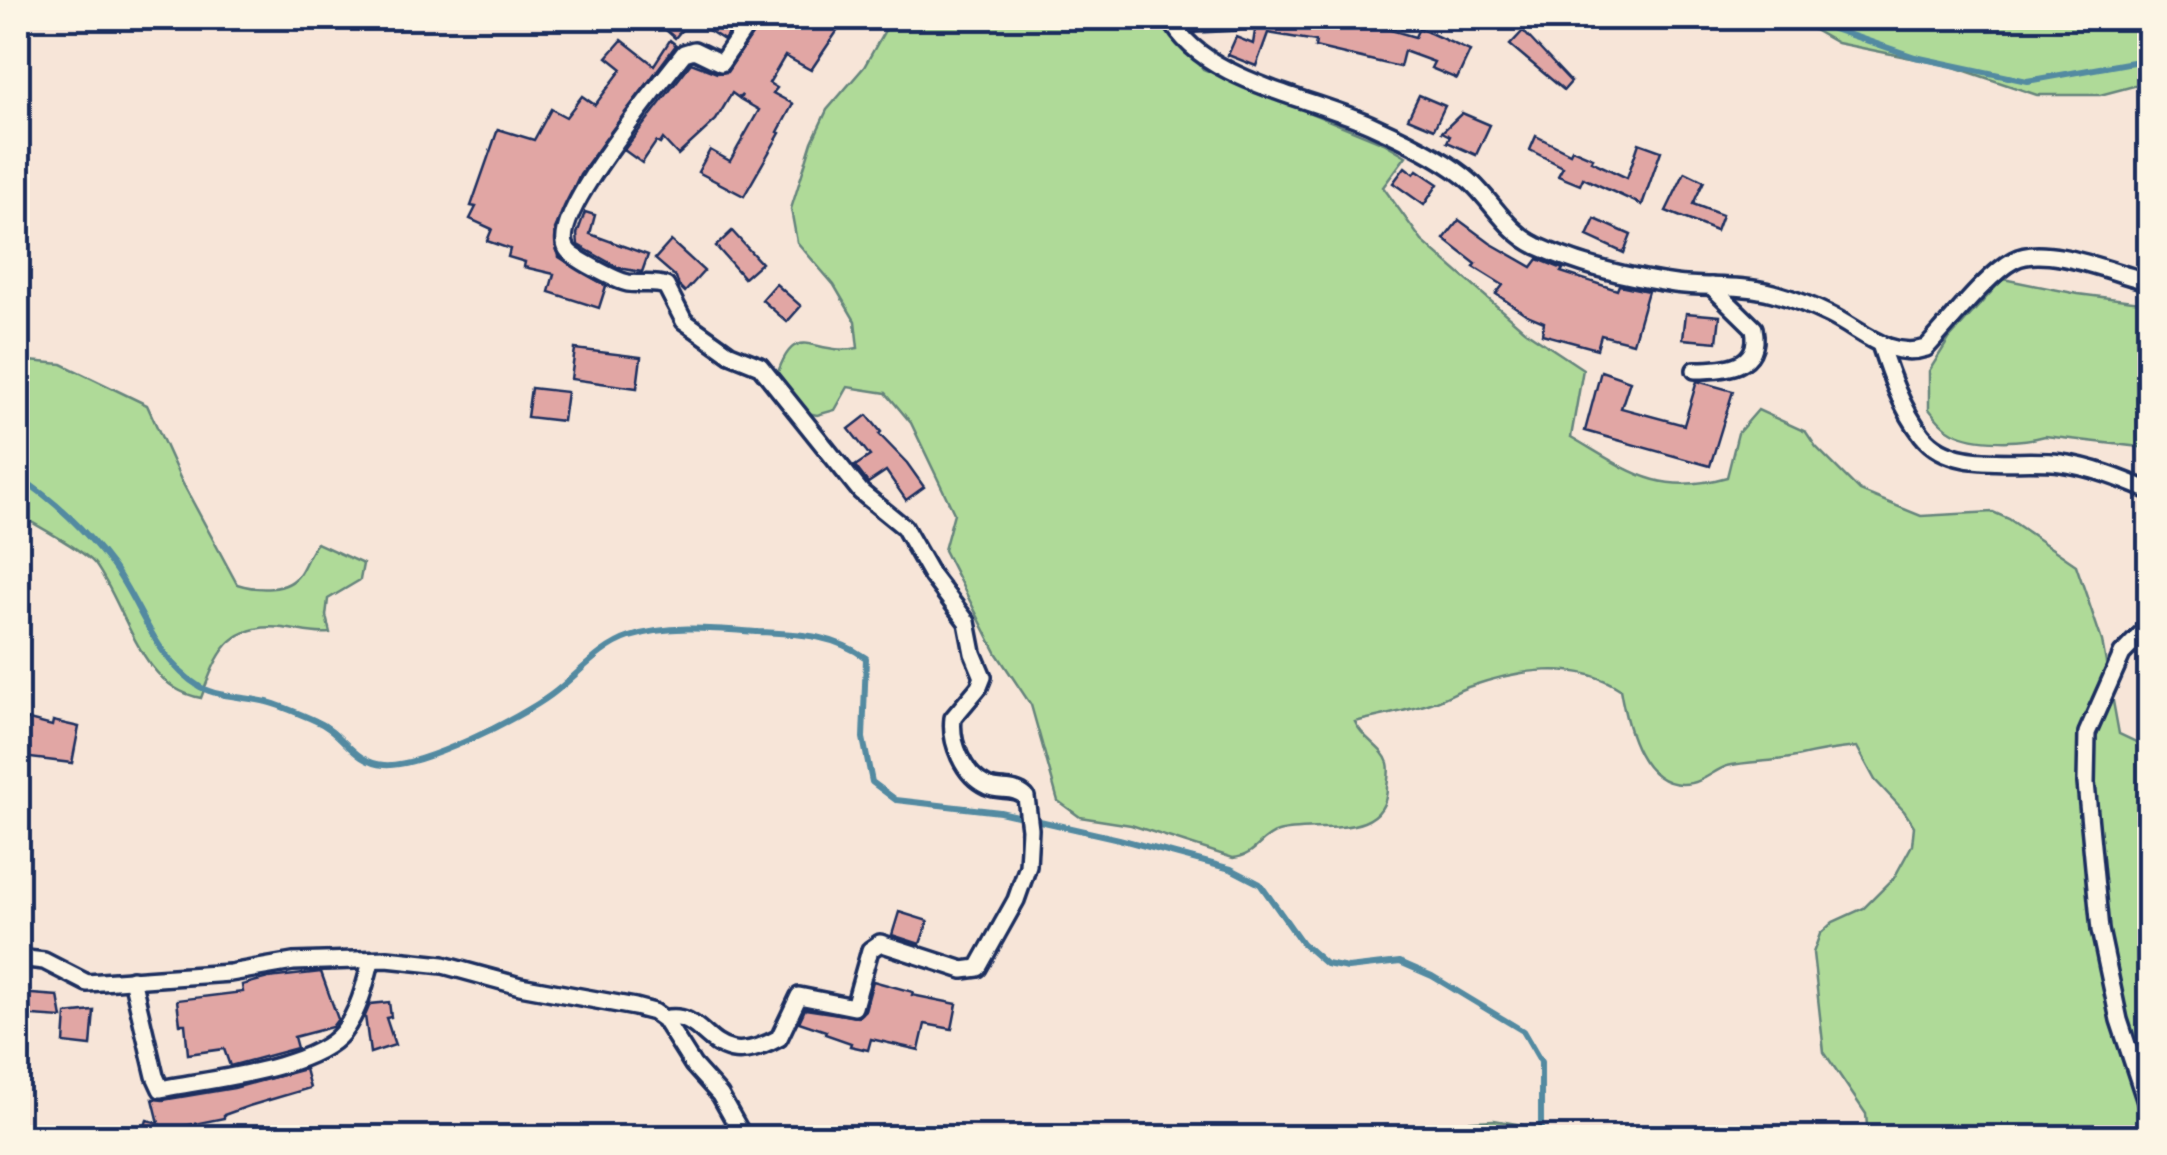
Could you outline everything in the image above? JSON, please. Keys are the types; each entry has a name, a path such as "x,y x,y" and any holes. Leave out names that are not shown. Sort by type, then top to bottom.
{"street":[{"path":"664,1019 686,1019 716,1044 741,1052 778,1038 799,996 854,1007 870,950 880,943 963,970 978,968 1020,892 1029,857 1026,797 1017,790 993,788 982,782 954,748 953,718 980,687 983,677 973,654 967,622 932,576 904,527 861,492 760,366 730,354 684,321 666,286 622,281 573,255 564,242 565,226 598,165 684,53 694,50 721,64 752,18"},
{"path":"1172,21 1236,22 1243,18"},
{"path":"1172,21 1194,48 1220,66 1374,126 1458,172 1474,184 1496,214 1532,243 1592,269 1675,284 1772,293 1830,314 1880,344 1902,351 1926,348 1994,274 2016,258 2062,259 2150,282"},
{"path":"1695,370 1729,370 1740,365 1755,345 1754,328 1711,286"},
{"path":"1880,344 1894,386 1923,438 1948,456 2061,463 2099,472 2150,492"},
{"path":"2150,625 2122,654 2087,733 2086,783 2100,930 2119,1020 2150,1114"},
{"path":"18,958 44,961 87,983 230,973 293,962 372,960 443,965 520,986 634,1007 664,1019 693,1064 720,1095 744,1138"},
{"path":"132,980 155,1076 162,1089 296,1060 323,1049 342,1033 361,999 372,960"}],"green space":[{"path":"892,18 1163,18 1203,69 1384,143 1406,156 1383,187 1422,241 1524,330 1583,369 1571,437 1645,477 1682,484 1703,482 1727,477 1738,433 1758,410 1806,432 1860,491 1921,516 1993,512 2076,565 2102,641 2119,734 2149,748 2149,1137 1868,1137 1866,1114 1824,1052 1813,953 1820,934 1833,922 1864,908 1894,878 1912,845 1914,826 1875,780 1857,747 1727,766 1696,782 1675,783 1648,767 1639,753 1620,689 1584,674 1545,670 1487,681 1422,706 1355,722 1388,763 1384,804 1375,816 1346,826 1278,832 1241,857 1233,858 1131,825 1080,817 1058,801 1031,705 997,654 944,550 954,513 911,423 886,393 848,387 835,410 817,415 789,409 774,385 781,363 797,345 858,348 855,321 834,285 797,242 791,209 812,142 827,110 864,67"},
{"path":"1793,18 2149,18 2149,82 2100,95 2037,95 1951,66 1837,43"},
{"path":"2003,279 2149,303 2149,448 2045,436 1986,440 1953,432 1937,419 1929,409 1929,371 1949,339"},
{"path":"18,360 62,364 147,405 181,480 237,584 262,588 288,584 300,573 317,543 363,564 360,580 328,599 330,633 265,627 238,636 220,655 201,698 180,691 163,679 137,644 95,564 18,514"},
{"path":"1494,1120 1533,1127 1554,1137 1356,1137 1457,1122"}],"building":[{"path":"652,18 739,18 724,40 691,19 675,38"},
{"path":"763,18 846,18 811,70 785,56 769,83 777,88 773,93 793,104 744,196 698,172 710,150 730,161 759,110 740,99 742,95 739,98 732,93 716,120 678,155 663,139 660,144 656,142 642,163 624,150 691,63 717,73 727,72"},
{"path":"1257,18 1349,18 1415,37 1419,28 1470,51 1457,79 1431,68 1434,62 1404,51 1400,67 1315,47 1316,41 1268,33 1256,66 1228,55 1236,37 1253,44"},
{"path":"1523,31 1571,82 1564,90 1510,45"},
{"path":"622,40 654,65 670,40 676,45 580,174 555,229 559,257 606,286 599,308 549,292 554,274 524,267 525,262 508,257 510,249 487,241 492,229 470,219 476,207 471,206 498,129 534,140 551,109 566,117 582,96 595,105 622,69 607,57"},
{"path":"1419,95 1445,106 1434,129 1408,118"},
{"path":"1462,113 1490,125 1476,155 1447,142 1450,136 1442,132"},
{"path":"1536,136 1570,153 1572,149 1593,158 1591,161 1627,178 1639,143 1661,151 1642,205 1583,178 1580,185 1558,176 1563,167 1530,150"},
{"path":"1405,167 1438,184 1424,205 1393,183"},
{"path":"1685,172 1704,181 1693,204 1722,215 1716,231 1666,211"},
{"path":"585,212 595,215 590,234 648,255 642,272 619,268 578,245 577,234"},
{"path":"1595,219 1631,235 1624,253 1587,236"},
{"path":"1459,220 1532,267 1538,259 1563,269 1561,272 1617,290 1619,285 1648,291 1633,343 1601,335 1597,349 1542,334 1544,322 1496,294 1503,285 1474,267 1476,264 1444,239"},
{"path":"732,231 761,263 744,278 716,246"},
{"path":"671,241 704,271 685,292 676,277 655,259"},
{"path":"776,284 801,306 787,322 762,300"},
{"path":"1686,313 1720,316 1717,342 1683,339"},
{"path":"575,349 641,357 637,388 571,379"},
{"path":"1601,371 1630,381 1621,408 1684,425 1697,381 1733,391 1710,466 1585,431"},
{"path":"531,388 567,392 563,421 527,417"},
{"path":"867,415 924,487 906,500 886,471 868,483 855,466 870,456 849,429"},
{"path":"25,719 79,727 72,763 22,757 24,748 18,746"},
{"path":"899,912 928,921 920,944 892,935"},
{"path":"321,972 338,1019 332,1027 294,1037 297,1048 230,1066 224,1049 188,1054 185,1024 180,1024 177,1000 243,992 242,985 268,978"},
{"path":"873,981 913,992 912,995 957,1004 952,1029 925,1024 919,1050 871,1039 868,1050 850,1046 851,1043 825,1034 826,1031 799,1022 805,1009 858,1017 865,1010"},
{"path":"18,993 58,996 62,1018 18,1015"},
{"path":"389,1002 391,1017 386,1018 395,1045 370,1053 365,1016 370,1004"},
{"path":"94,1011 91,1046 64,1043 66,1014"},
{"path":"305,1069 310,1088 249,1106 224,1118 184,1126 182,1131 192,1134 192,1138 141,1138 147,1120 159,1123 153,1099 234,1088"}],"waterway":[{"path":"1801,18 1915,57 2027,81 2150,59"},
{"path":"18,477 57,505 102,553 160,647 184,676 207,690 259,700 316,721 373,763 400,764 421,759 494,728 551,695 608,648 630,637 677,629 726,630 801,635 841,644 866,658 863,738 872,782 896,800 1000,812 1119,839 1231,869 1260,884 1302,943 1326,964 1348,968 1400,962 1432,976 1523,1031 1541,1062 1541,1138"}]}
